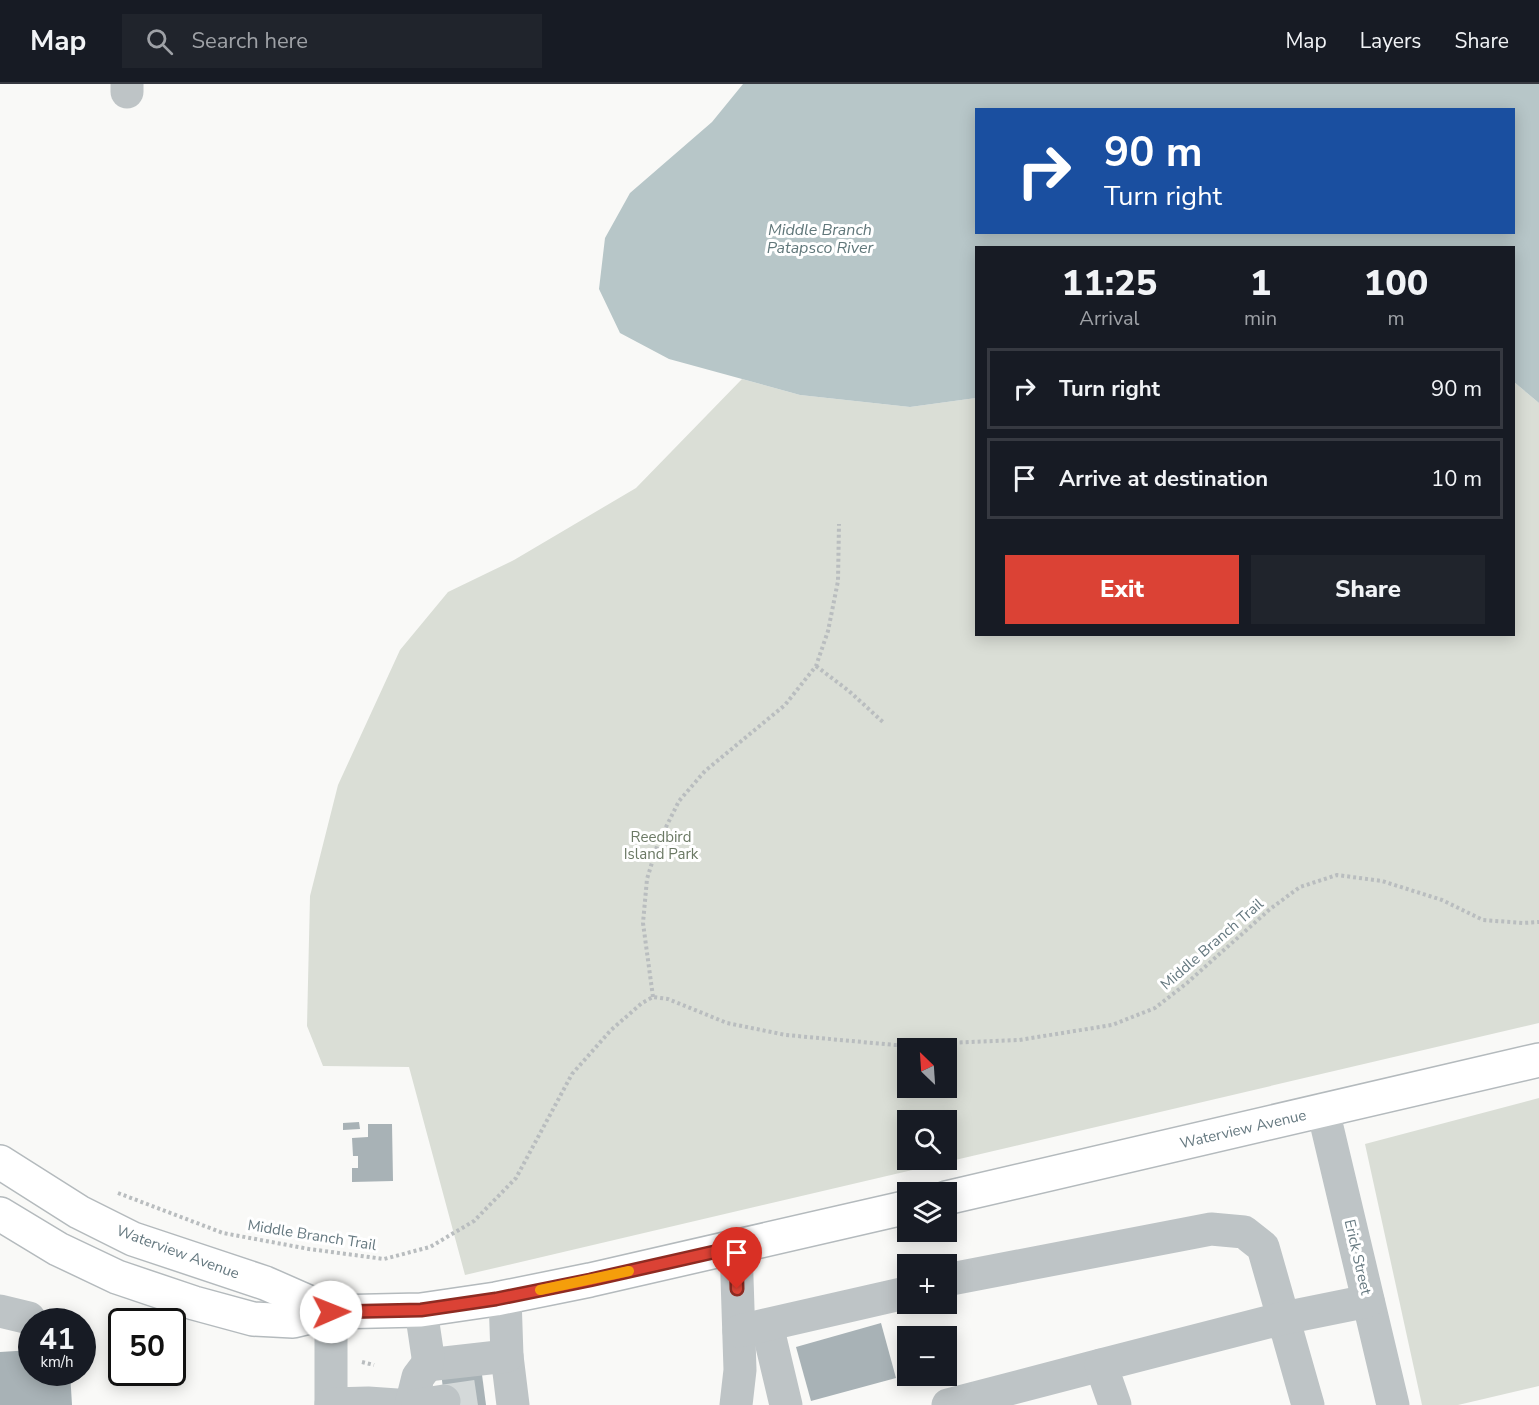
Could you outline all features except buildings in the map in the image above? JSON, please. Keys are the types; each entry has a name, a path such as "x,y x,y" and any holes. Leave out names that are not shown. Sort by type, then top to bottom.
{"main road":[{"name":"Waterview Avenue","path":"957,1195 1539,1060"},
{"name":"Waterview Avenue","path":"0,1162 79,1212 134,1239 265,1283 331,1312"},
{"name":"Waterview Avenue","path":"0,1214 58,1249 107,1272 194,1303 253,1318 293,1321 331,1312 421,1310 505,1297 590,1280 897,1210"}],"street":[{"name":"Erick Street","path":"1323,1110 1393,1405"},
{"path":"957,1278 1211,1229 1244,1232 1263,1247 1308,1405"},
{"path":"736,1247 753,1328 786,1405"},
{"path":"753,1328 897,1295"},
{"path":"503,1397 507,1356 505,1297"},
{"path":"948,1405 1284,1318 1368,1301"},
{"path":"411,1405 418,1377 427,1365 428,1357 421,1310"},
{"path":"331,1312 331,1405 368,1403 397,1405"},
{"path":"736,1405 740,1370 753,1328"},
{"path":"427,1365 507,1356"},
{"path":"1101,1365 1116,1405"}],"path":[{"path":"653,998 643,923 647,879 658,843 679,801 705,771 785,705 816,666 828,631 838,581 838,524"},
{"path":"816,666 849,691 884,723"},
{"name":"Middle Branch Trail","path":"113,1192 223,1233 309,1249 384,1259 430,1247 474,1221 516,1178 572,1074 611,1030 642,1003 653,998 668,999 727,1023 786,1035 895,1045 1019,1040 1112,1025 1155,1008 1187,984 1270,909 1300,887 1337,874 1382,881 1442,900 1483,920 1539,922"},
{"path":"358,1361 374,1365"}],"green space":[{"name":"Reedbird Island Park","path":"742,379 800,395 910,407 975,398 975,636 1515,636 1515,383 1539,403 1539,1023 957,1160 957,1110 897,1110 897,1170 912,1170 465,1275 409,1067 323,1066 307,1026 310,896 338,785 400,650 448,592 514,560 636,488"},
{"path":"1539,1098 1539,1386 1458,1405 1422,1405 1365,1144"}],"water":[{"name":"Middle Branch Patapsco River","path":"743,84 1539,84 1539,403 1515,383 1515,246 975,246 975,398 910,407 800,395 669,359 620,333 599,289 605,238 630,193 712,122"}],"tunnel":[{"path":"444,1401 485,1395"}],"slow traffic":[{"path":"540,1290 629,1271"}],"route":[{"path":"331,1312 421,1310 496,1299 736,1247 737,1289"}]}
